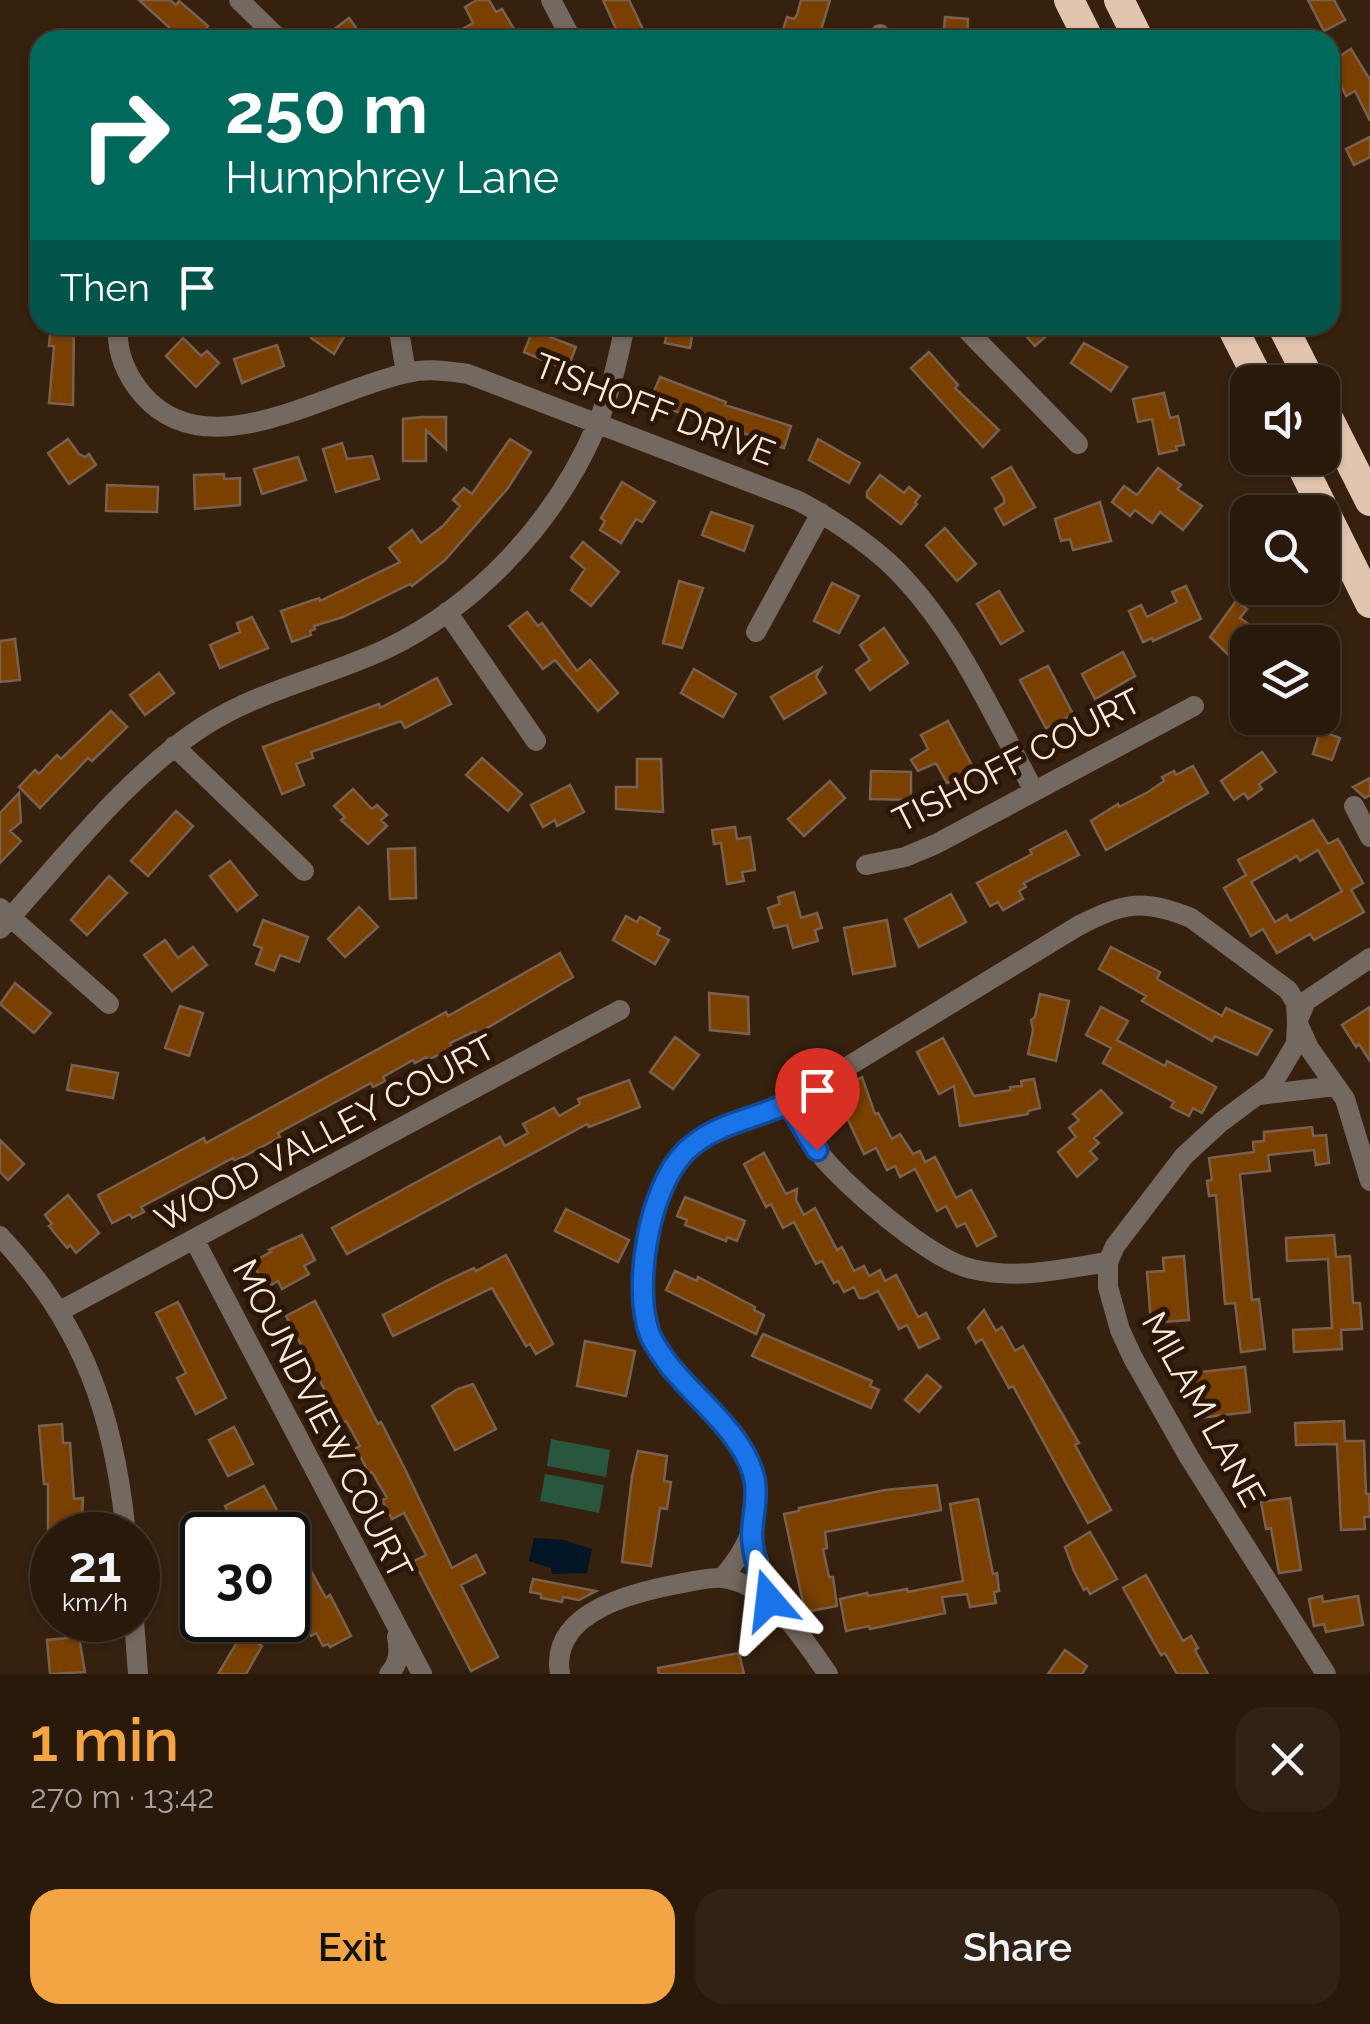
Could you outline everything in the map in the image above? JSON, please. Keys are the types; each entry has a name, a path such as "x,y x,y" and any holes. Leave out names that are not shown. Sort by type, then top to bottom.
{"highway":[{"path":"1069,0 1084,30"},
{"path":"1119,0 1134,30"},
{"path":"1237,335 1252,365"},
{"path":"1287,335 1302,365"},
{"path":"1340,442 1370,500"},
{"path":"1306,475 1370,602"}],"street":[{"path":"240,0 270,30"},
{"path":"551,0 567,30"},
{"name":"TISHOFF DRIVE","path":"119,335 120,353 134,385 154,407 192,426 248,423 406,373 443,371 468,374 597,426 775,489 822,513 887,562 938,621 1034,791"},
{"path":"400,335 406,373"},
{"path":"109,1004 4,918 174,746 223,715 385,649 447,612 504,564 539,524 574,472 597,426 622,335"},
{"path":"971,335 1078,444"},
{"path":"756,632 822,513"},
{"path":"447,612 536,741"},
{"name":"TISHOFF COURT","path":"866,865 905,857 936,844 1194,706"},
{"path":"174,746 304,871"},
{"path":"1354,806 1370,837"},
{"path":"769,1600 752,1535 753,1473 733,1438 653,1341 643,1300 644,1271 661,1192 672,1167 685,1152 734,1121 788,1103 1078,926 1122,906 1149,906 1192,918 1288,990 1296,1004 1296,1044 1272,1084 1220,1122 1184,1156 1108,1262 1030,1275 970,1269 954,1263 912,1236 834,1170 788,1103"},
{"path":"1370,958 1306,1002 1297,1022 1350,1112 1370,1182"},
{"name":"WOOD VALLEY COURT","path":"60,1311 620,1010"},
{"path":"1258,1096 1336,1086"},
{"path":"0,1236 38,1279 88,1364 107,1419 123,1512"},
{"name":"MOUNDVIEW COURT","path":"195,1241 422,1674"},
{"name":"MILAM LANE","path":"1108,1262 1112,1306 1132,1358 1189,1458 1326,1674"},
{"path":"722,1578 752,1535"},
{"path":"560,1674 559,1658 568,1636 609,1602 638,1591 722,1578 769,1600 828,1674"},
{"name":"MOUNDVIEW COURT","path":"389,1674 396,1667 400,1648 394,1626"},
{"path":"136,1642 138,1674"}],"green space":[{"path":"551,1439 610,1450 606,1477 547,1466"},
{"path":"545,1474 604,1485 599,1513 540,1501"}],"water":[{"path":"534,1538 563,1540 592,1549 587,1573 552,1574 551,1568 529,1561"}],"building":[{"path":"139,0 170,0 176,5 179,1 208,26 205,30 172,30"},
{"path":"477,0 489,0 496,12 502,9 514,29 461,30 473,23 465,7"},
{"path":"603,0 629,0 643,30 616,30"},
{"path":"801,0 830,0 821,30 783,30 787,17 794,19"},
{"path":"1308,0 1334,0 1345,20 1323,30"},
{"path":"945,17 968,19 967,30 944,30"},
{"path":"349,18 358,30 333,30"},
{"path":"1351,49 1370,80 1370,121 1355,91 1346,96 1340,83 1340,56"},
{"path":"1370,137 1370,157 1354,165 1346,149"},
{"path":"50,335 74,335 73,405 49,403 54,346 49,346"},
{"path":"313,335 345,335 334,354 311,338"},
{"path":"531,335 551,335 576,347 567,370 524,352"},
{"path":"666,335 692,335 690,348 665,343"},
{"path":"1025,335 1048,335 1035,346"},
{"path":"183,338 201,356 207,351 219,363 196,387 166,356"},
{"path":"1084,343 1127,367 1111,391 1071,363"},
{"path":"277,345 284,366 242,383 234,359"},
{"path":"929,352 958,385 955,388 999,430 983,447 911,368"},
{"path":"660,377 726,402 725,405 791,426 784,448 665,408 666,404 651,398"},
{"path":"1164,393 1170,418 1178,416 1184,445 1159,454 1152,419 1138,422 1133,399"},
{"path":"446,417 446,449 426,430 426,461 403,461 403,419"},
{"path":"68,439 79,454 89,454 96,465 69,484 48,453"},
{"path":"510,439 531,452 508,488 445,560 412,586 314,626 311,635 292,642 281,611 319,598 320,601 400,562 389,548 412,530 421,543 443,526 460,506 453,500 464,488 472,494"},
{"path":"818,439 860,463 849,483 809,460"},
{"path":"342,443 347,459 372,456 379,479 336,492 323,449"},
{"path":"298,457 306,480 262,494 254,469"},
{"path":"1011,467 1035,507 1004,525 995,509 1004,503 1004,498 992,478"},
{"path":"1158,468 1181,485 1177,489 1202,506 1183,530 1160,512 1152,523 1135,510 1130,516 1112,502 1124,486 1137,495"},
{"path":"224,474 224,479 240,478 240,505 195,509 194,475"},
{"path":"880,475 904,493 909,487 920,496 901,524 867,497"},
{"path":"622,482 655,502 642,522 636,519 621,543 600,530 605,521 601,518"},
{"path":"107,485 158,487 157,512 106,511"},
{"path":"1100,502 1111,541 1073,550 1070,539 1061,541 1055,519"},
{"path":"711,512 753,526 744,551 702,535"},
{"path":"945,528 976,564 957,581 926,545"},
{"path":"583,542 619,572 591,606 571,590 585,569 571,557"},
{"path":"679,581 703,588 682,648 663,643"},
{"path":"832,583 859,596 839,633 814,621"},
{"path":"1186,586 1201,619 1143,642 1129,611 1141,605 1147,617 1177,602 1172,592"},
{"path":"999,591 1023,631 1001,644 977,604"},
{"path":"1233,605 1247,609 1240,618 1250,625 1230,625 1230,656 1210,637"},
{"path":"527,612 538,626 542,623 577,671 590,660 618,693 598,711 555,660 543,669 509,626"},
{"path":"252,617 268,648 220,668 210,645 240,632 237,623"},
{"path":"884,628 908,663 870,690 856,670 870,660 860,645"},
{"path":"15,639 20,680 0,682 0,641"},
{"path":"1123,652 1135,676 1095,699 1082,674"},
{"path":"1048,666 1073,714 1046,728 1020,680"},
{"path":"821,668 816,677 826,693 784,719 771,697"},
{"path":"694,669 736,694 723,717 681,693"},
{"path":"159,673 174,693 145,715 130,695"},
{"path":"437,678 451,704 405,728 401,721 311,752 313,758 296,764 304,785 282,794 263,747 379,704 380,708"},
{"path":"111,711 127,727 92,761 88,758 40,808 19,787 57,755 61,759"},
{"path":"948,721 974,769 947,783 936,763 918,771 911,760 928,749 921,735"},
{"path":"1319,735 1340,738 1332,760 1313,754"},
{"path":"1262,752 1276,772 1259,784 1262,789 1248,799 1244,793 1234,800 1221,781"},
{"path":"482,758 522,794 508,811 466,775"},
{"path":"637,759 661,759 663,812 616,809 616,787 637,787"},
{"path":"1193,766 1208,793 1106,850 1091,821 1148,792 1164,781 1162,777"},
{"path":"871,771 911,772 911,800 870,799"},
{"path":"1370,778 1370,795 1365,798 1353,787"},
{"path":"830,781 845,798 804,836 788,819"},
{"path":"570,785 584,812 557,826 555,820 543,827 531,805"},
{"path":"353,789 372,809 377,805 387,815 381,820 387,826 368,844 341,820 345,817 334,806"},
{"path":"19,793 21,822 10,831 21,841 0,863 0,813"},
{"path":"176,811 193,826 148,876 131,861"},
{"path":"1313,820 1328,844 1338,839 1363,883 1351,890 1364,912 1314,940 1310,934 1277,953 1263,929 1251,936 1224,888 1246,875 1238,860","holes":["1318,850 1342,891 1290,921 1287,915 1275,922 1251,882 1297,856 1300,861"]},
{"path":"735,827 737,839 750,837 755,870 742,872 744,881 727,884 721,843 714,844 712,830"},
{"path":"1066,831 1079,855 1024,883 1026,887 1019,891 1023,899 1003,910 998,902 990,906 977,883"},
{"path":"415,848 416,898 390,899 388,849"},
{"path":"230,861 257,895 237,911 210,876"},
{"path":"109,876 127,893 87,935 71,920"},
{"path":"794,892 801,918 817,913 822,928 815,930 818,941 793,948 787,925 774,928 768,908 780,904 778,897"},
{"path":"951,894 966,922 919,947 905,919"},
{"path":"359,907 378,927 345,957 328,939"},
{"path":"626,916 637,922 640,917 660,928 657,934 669,940 655,964 613,940"},
{"path":"263,920 308,937 299,962 280,955 274,971 256,964 262,948 254,945"},
{"path":"887,920 895,966 853,974 844,928"},
{"path":"165,940 178,958 193,947 207,965 172,991 144,955"},
{"path":"1111,947 1160,972 1157,979 1222,1016 1226,1008 1272,1030 1257,1055 1215,1036 1212,1041 1142,1001 1146,996 1099,969"},
{"path":"560,953 573,977 477,1034 475,1031 450,1043 452,1048 428,1060 413,1060 383,1077 385,1081 373,1087 371,1083 278,1133 280,1137 141,1207 144,1212 112,1223 98,1195 204,1138 206,1143"},
{"path":"15,983 51,1013 34,1033 0,1004"},
{"path":"709,993 748,997 749,1034 710,1030"},
{"path":"1040,994 1069,1001 1056,1061 1028,1054 1031,1020"},
{"path":"180,1006 203,1013 189,1056 165,1048"},
{"path":"1101,1007 1128,1021 1117,1040 1216,1087 1202,1113 1193,1108 1189,1116 1171,1107 1174,1102 1103,1063 1111,1048 1086,1035"},
{"path":"1370,1007 1370,1061 1342,1025"},
{"path":"675,1037 699,1055 673,1089 650,1072"},
{"path":"943,1038 974,1096 1011,1090 1010,1087 1022,1086 1021,1081 1034,1079 1040,1108 1028,1114 960,1126 954,1086 939,1094 917,1052"},
{"path":"72,1065 118,1073 113,1098 67,1090"},
{"path":"862,1077 875,1114 878,1113 892,1139 900,1134 913,1154 920,1151 925,1162 935,1157 956,1198 971,1190 996,1236 977,1246 965,1223 957,1227 946,1206 937,1211 915,1169 900,1177 895,1166 887,1170 876,1148 864,1154 835,1092"},
{"path":"629,1080 640,1107 589,1127 587,1124 347,1254 332,1228 500,1137 505,1146 528,1133 523,1124 554,1108 559,1116 580,1104 578,1099"},
{"path":"1101,1090 1122,1113 1094,1138 1099,1143 1090,1151 1097,1159 1077,1177 1058,1152 1076,1137 1069,1128 1079,1120 1073,1114"},
{"path":"1312,1127 1313,1136 1326,1135 1329,1163 1316,1165 1314,1150 1268,1155 1270,1171 1240,1174 1252,1300 1259,1299 1265,1349 1241,1352 1235,1303 1225,1304 1216,1195 1209,1196 1207,1181 1212,1180 1209,1158 1254,1152 1253,1142 1264,1141 1264,1132"},
{"path":"0,1140 24,1164 8,1180 0,1172"},
{"path":"764,1153 786,1194 797,1189 796,1200 804,1215 815,1208 837,1250 842,1247 854,1271 864,1266 869,1276 880,1270 885,1281 896,1275 918,1317 926,1313 939,1338 919,1348 907,1325 899,1329 878,1291 864,1298 859,1298 854,1287 844,1292 822,1261 816,1264 794,1222 783,1228 771,1204 766,1207 744,1164"},
{"path":"68,1195 99,1233 76,1253 49,1226 52,1224 45,1215"},
{"path":"685,1197 745,1221 737,1241 727,1237 726,1241 685,1225 687,1220 677,1216"},
{"path":"566,1209 629,1240 618,1262 555,1231"},
{"path":"302,1235 315,1260 304,1266 309,1274 282,1289 278,1281 266,1288 252,1262"},
{"path":"1334,1235 1336,1257 1350,1256 1353,1303 1360,1303 1362,1329 1341,1330 1342,1349 1294,1352 1293,1330 1332,1328 1328,1259 1287,1261 1286,1238"},
{"path":"506,1255 553,1344 536,1354 530,1344 526,1346 492,1288 393,1336 383,1315"},
{"path":"1184,1256 1189,1320 1151,1323 1147,1272 1164,1271 1163,1258"},
{"path":"675,1271 697,1281 698,1277 755,1307 764,1315 756,1334 666,1290"},
{"path":"315,1301 378,1424 381,1422 452,1568 476,1555 485,1573 461,1585 498,1657 471,1671 414,1561 426,1555 404,1513 392,1519 382,1500 387,1498 356,1448 360,1446 346,1421 342,1423 286,1316"},
{"path":"178,1302 226,1398 196,1414 177,1378 186,1373 156,1313"},
{"path":"984,1310 996,1331 1002,1327 1015,1351 1023,1346 1079,1443 1075,1445 1111,1510 1088,1523 1013,1386 1009,1388 982,1339 976,1343 968,1328"},
{"path":"763,1334 872,1381 870,1386 879,1390 871,1408 752,1356"},
{"path":"585,1341 635,1351 626,1396 577,1386"},
{"path":"1245,1367 1250,1412 1198,1418 1192,1373"},
{"path":"927,1375 941,1387 919,1412 905,1400"},
{"path":"473,1384 496,1429 455,1450 432,1406"},
{"path":"1344,1421 1345,1441 1364,1441 1370,1511 1370,1517 1364,1517 1365,1529 1341,1530 1337,1444 1296,1445 1295,1423"},
{"path":"62,1424 63,1443 70,1443 74,1499 83,1498 82,1512 48,1512 39,1426"},
{"path":"234,1427 253,1464 228,1476 209,1440"},
{"path":"638,1451 667,1456 664,1481 671,1482 667,1509 660,1508 651,1566 622,1562"},
{"path":"937,1485 941,1510 825,1532 827,1548 823,1549 829,1577 833,1577 837,1606 805,1612 784,1514 885,1490"},
{"path":"264,1486 278,1512 228,1512 225,1506"},
{"path":"1290,1498 1301,1570 1279,1573 1271,1528 1266,1529 1261,1502"},
{"path":"978,1499 993,1574 997,1573 996,1603 970,1607 967,1594 942,1597 945,1613 846,1631 840,1599 963,1581 950,1504"},
{"path":"1090,1532 1117,1579 1090,1594 1087,1588 1084,1590 1065,1547"},
{"path":"310,1569 326,1598 330,1595 351,1636 330,1647 323,1646 316,1633 311,1636"},
{"path":"1146,1575 1183,1641 1191,1636 1208,1674 1177,1674 1165,1653 1161,1655 1123,1588"},
{"path":"533,1579 596,1591 579,1600 541,1598 541,1594 530,1592"},
{"path":"1322,1596 1323,1602 1358,1596 1363,1625 1326,1632 1324,1624 1314,1626 1309,1599"},
{"path":"47,1642 80,1642 85,1672 50,1674"},
{"path":"237,1642 262,1646 246,1674 218,1674"},
{"path":"1065,1650 1087,1666 1082,1674 1048,1674"},
{"path":"739,1653 744,1674 659,1674 658,1668"}],"route":[{"path":"769,1600 754,1554 753,1473 733,1438 653,1341 643,1300 644,1271 661,1192 672,1167 700,1140 734,1121 788,1103 817,1150"}]}
